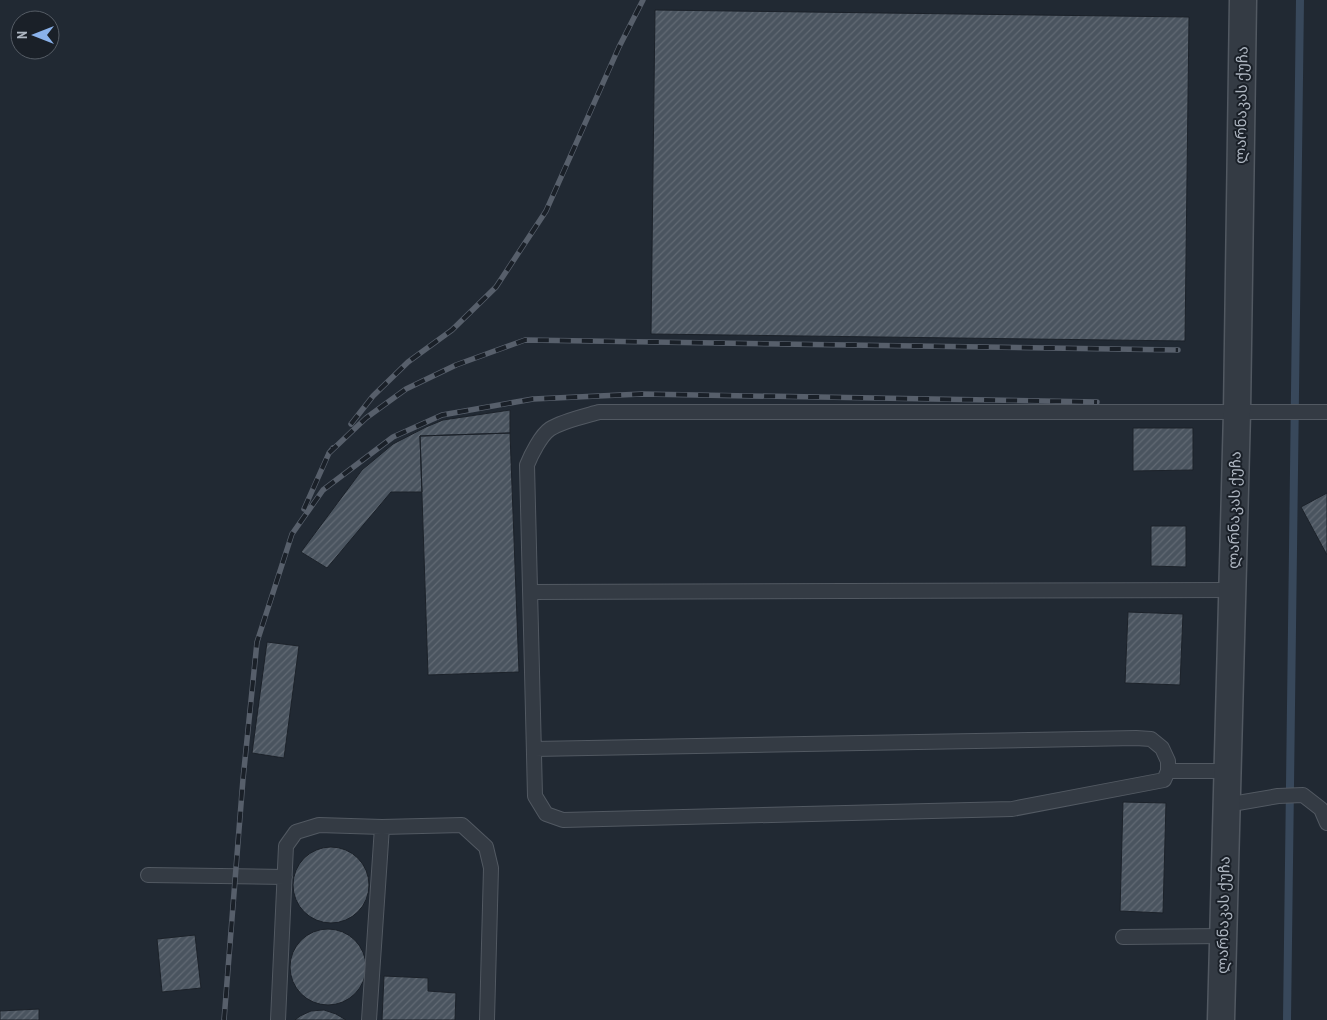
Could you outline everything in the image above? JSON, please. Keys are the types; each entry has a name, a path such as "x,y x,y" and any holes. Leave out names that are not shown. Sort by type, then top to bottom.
{"street":[{"name":"ლარნაკას ქუჩა","path":"1221,1020 1236,412 1242,0"}],"lane":[{"path":"534,749 1136,738 1151,739 1162,748 1168,761 1168,771 1164,780 1012,809 562,820 546,814 535,796 527,465 532,451 549,429 575,418 599,412 1327,412"},
{"path":"530,592 1232,590"},
{"path":"1168,771 1228,771"},
{"path":"1226,805 1278,796 1303,795 1321,809 1327,823"},
{"path":"278,1020 286,846 296,832 320,825 382,827 462,825 486,847 490,868 487,1020"},
{"path":"369,1020 382,827"},
{"path":"148,875 284,877"},
{"path":"1123,937 1223,936"}],"building":[{"path":"655,10 1189,17 1185,341 651,334"},
{"path":"510,410 510,433 420,436 422,492 391,492 327,568 301,552 362,470 393,444 443,420"},
{"path":"1133,428 1193,428 1193,470 1133,471"},
{"path":"510,433 519,672 428,675 420,436"},
{"path":"1327,493 1327,555 1301,507"},
{"path":"1151,526 1186,526 1186,567 1151,566"},
{"path":"1128,612 1183,614 1180,685 1125,683"},
{"path":"267,642 299,646 284,758 252,753"},
{"path":"1123,802 1166,803 1163,913 1120,911"},
{"path":"331,847 346,850 358,858 366,870 369,885 366,900 358,912 346,920 331,923 316,920 304,912 296,900 293,885 296,870 304,858 316,850"},
{"path":"328,929 343,932 355,940 363,952 366,967 363,982 355,994 343,1002 328,1005 313,1002 301,994 293,982 290,967 293,952 301,940 313,932"},
{"path":"195,935 201,988 162,992 157,939"},
{"path":"384,976 428,978 428,991 456,993 455,1020 382,1020"},
{"path":"39,1009 39,1020 0,1020 0,1011"},
{"path":"324,1010 346,1020 295,1020 311,1011"}],"waterway":[{"path":"1287,1020 1300,0"}],"railway":[{"path":"351,424 373,396 408,362 452,330 496,287 546,211 619,47 643,0"},
{"path":"329,453 366,418 406,389 456,365 525,340 1178,350"},
{"path":"224,1020 243,779 257,642 292,534 323,490 393,437 442,415 533,399 642,394 1097,402"},
{"path":"304,509 333,448"}]}
